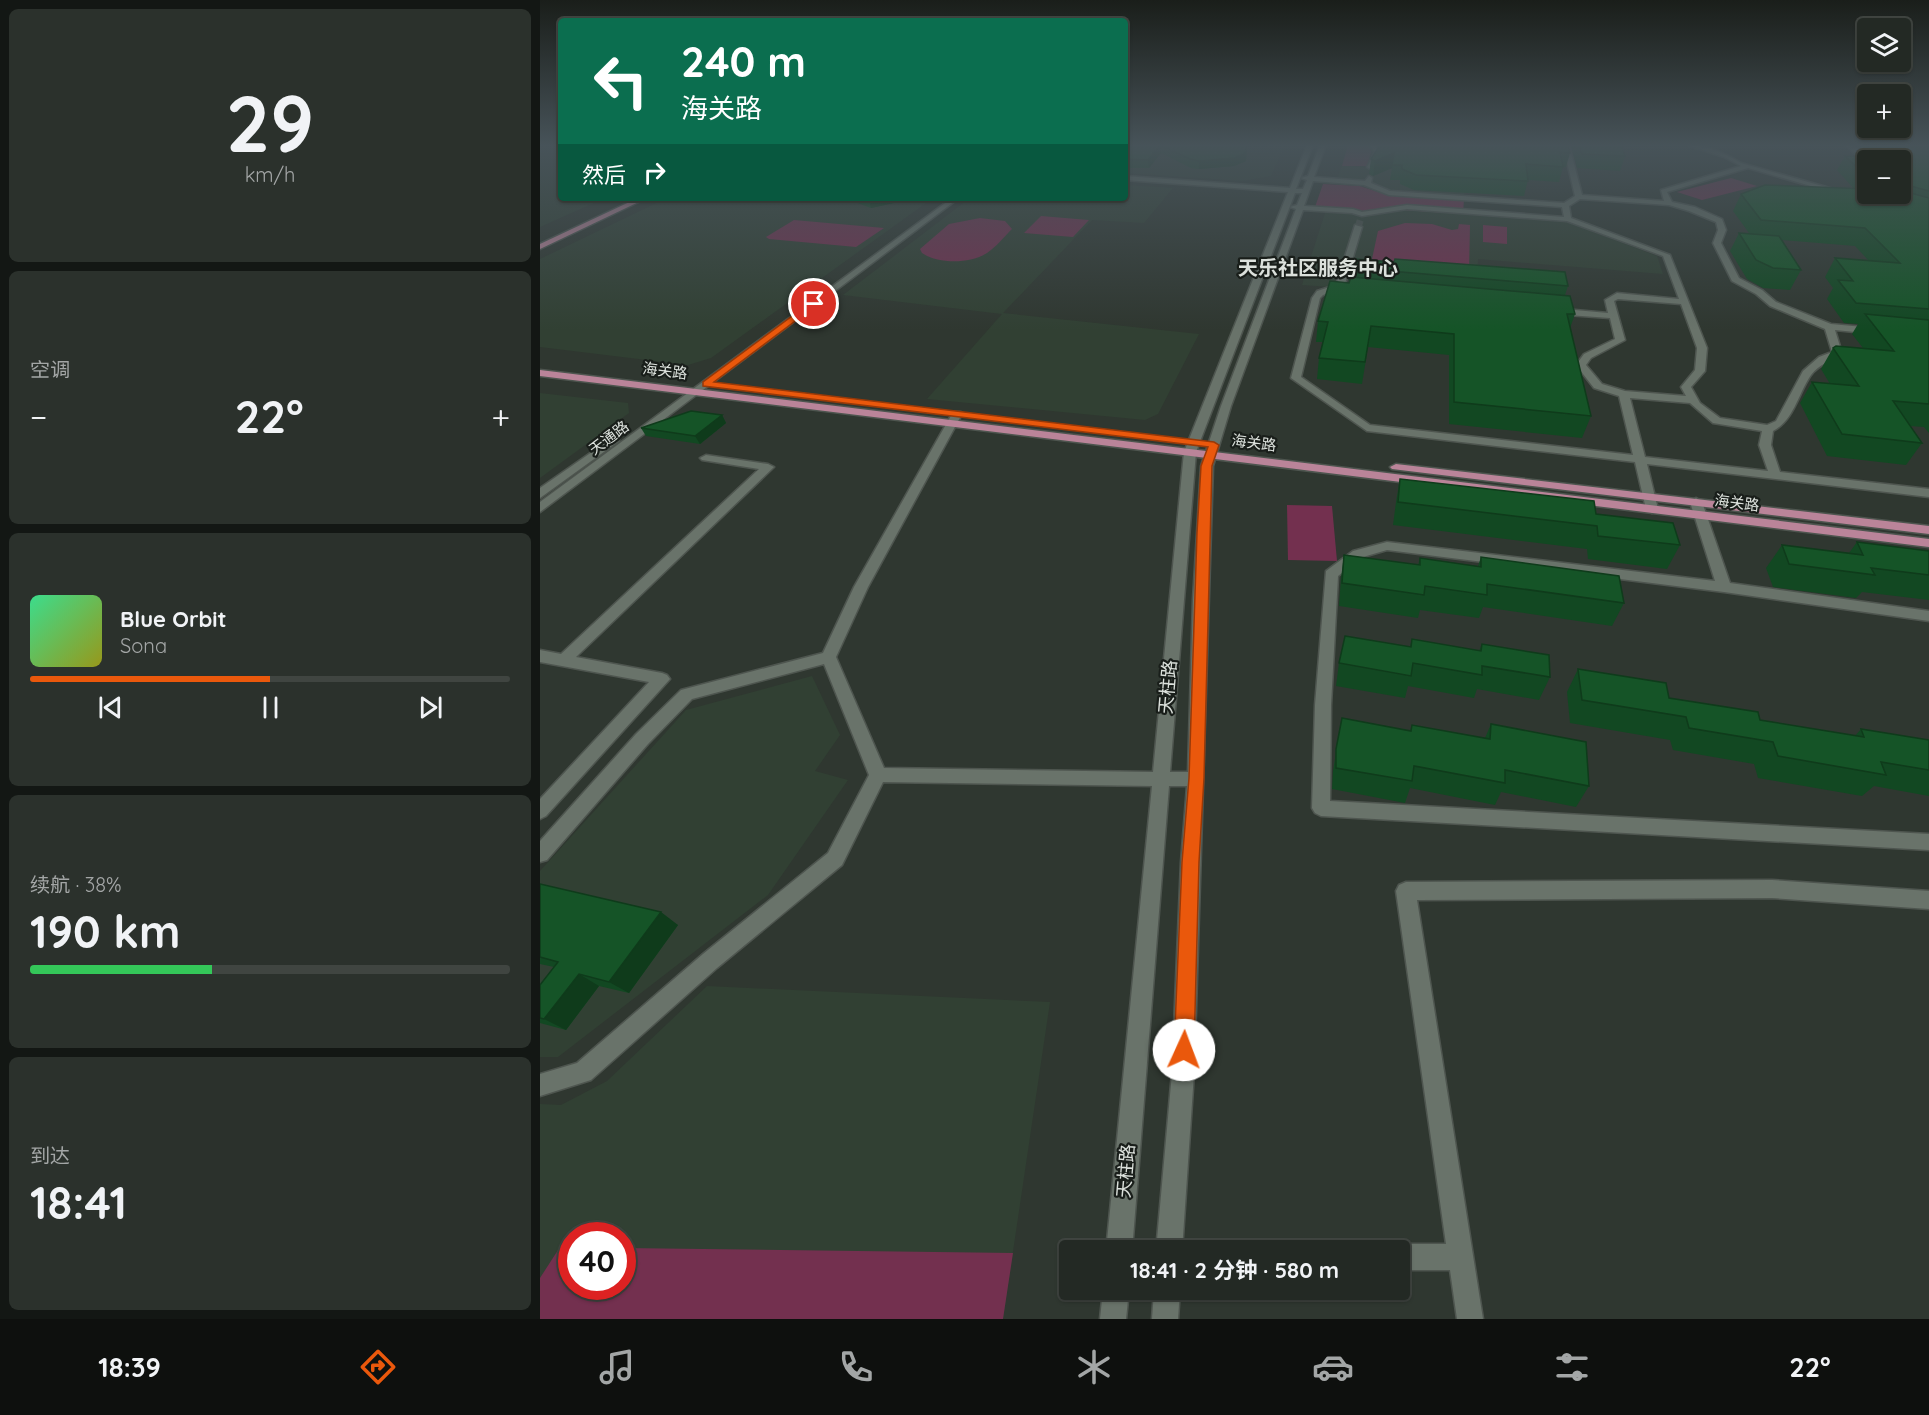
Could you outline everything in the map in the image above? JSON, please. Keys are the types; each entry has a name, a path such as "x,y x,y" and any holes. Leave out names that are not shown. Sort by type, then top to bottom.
{"main road":[{"path":"560,228 606,207"},
{"path":"540,247 626,207"},
{"name":"海关路","path":"540,364 694,387 1651,503 1929,530"},
{"name":"海关路","path":"540,373 682,390"},
{"name":"海关路","path":"694,387 706,384 955,419"},
{"name":"海关路","path":"1698,508 1929,543"}],"street":[{"name":"天通路","path":"540,508 694,387 934,207"},
{"path":"706,384 945,207"},
{"name":"天柱路","path":"1120,1240 1160,779 1192,447 1288,207"},
{"path":"1295,207 1353,211 1360,220"},
{"name":"天柱路","path":"1170,1240 1183,1073 1190,862 1197,778 1200,600 1207,466 1234,384 1301,207"},
{"path":"1360,220 1407,207 1568,219 1666,255 1702,348 1700,371 1686,387 1696,405 1717,421 1768,429 1780,423 1807,373 1822,359 1837,353 1829,327"},
{"path":"1565,207 1568,219"},
{"path":"1683,207 1719,221 1722,230 1717,243 1735,279 1759,292 1773,304 1829,327 1884,332"},
{"path":"1360,220 1341,287 1320,292 1316,298 1296,378 1366,428 1929,493"},
{"path":"1329,290 1353,292"},
{"path":"1684,302 1617,296 1609,300 1620,340 1587,356 1581,365 1598,386 1624,394 1693,400"},
{"path":"1542,310 1613,316"},
{"name":"天通路","path":"540,494 682,390 694,387"},
{"path":"1624,394 1651,503"},
{"path":"540,1085 583,1072 710,961 835,859 878,775 829,657 861,587 955,419"},
{"path":"1768,429 1765,445 1775,475"},
{"path":"563,661 768,467 705,458"},
{"path":"1698,508 1724,587"},
{"path":"1929,616 1724,587 1387,546 1358,554 1331,574 1323,705 1321,808 1929,842"},
{"path":"540,656 662,679 540,811"},
{"path":"540,854 642,739 687,694 829,657"},
{"path":"878,775 1197,778"},
{"path":"1470,1319 1406,891 1772,889 1929,900"},
{"path":"1410,1257 1460,1257"},
{"path":"1113,1319 1115,1300"},
{"path":"1165,1319 1166,1300"}],"shaded area":[{"path":"540,207 586,207 540,227"},
{"path":"649,207 921,207 711,358 688,365 540,347 540,259"},
{"path":"959,207 1158,207 1144,223 1092,220 1003,313 1199,334 1158,414 1145,420 927,399 1002,314 843,295"},
{"path":"1315,207 1463,207 1463,214 1402,210 1381,214"},
{"path":"1326,210 1381,214 1407,210 1565,221 1657,256 1663,274 1478,259 1477,275 1470,279 1350,271 1346,288 1302,285"},
{"path":"1041,216 1089,220 1073,237 1024,233"},
{"path":"980,218 1005,221 1012,229 997,245 980,257 963,261 945,261 922,253 920,249 949,224"},
{"path":"794,220 884,228 856,247 766,237"},
{"path":"1405,223 1432,224 1452,230 1458,229 1459,224 1470,225 1469,273 1382,266 1372,259 1378,231"},
{"path":"1483,225 1507,227 1507,244 1483,242"},
{"path":"540,393 628,403 629,413 540,478"},
{"path":"1287,505 1332,506 1337,561 1288,560"},
{"path":"812,676 840,735 815,771 848,780 768,895 558,1057 540,1057 540,871 686,710"},
{"path":"707,986 1050,1002 1003,1319 540,1319 540,1104 561,1105 607,1081"},
{"path":"636,1248 1013,1253 1003,1319 540,1319 540,1278 558,1250 558,1300 636,1300"}],"building":[{"path":"1751,207 1929,207 1929,309 1856,303 1838,280 1853,281 1835,258 1900,263 1865,228 1761,220"},
{"path":"1739,233 1779,236 1801,270 1773,268 1756,260"},
{"path":"1356,259 1394,262 1395,259 1565,272 1568,286 1354,268"},
{"path":"1351,277 1570,296 1575,314 1567,314 1591,416 1454,402 1454,334 1371,326 1365,362 1319,358 1328,322 1318,321 1330,281 1349,283"},
{"path":"1865,314 1929,320 1929,404 1893,401 1922,443 1842,434 1812,382 1859,386 1833,348 1836,346 1894,351"},
{"path":"691,411 722,415 695,436 641,428"},
{"path":"1400,479 1594,501 1596,514 1673,523 1680,545 1598,536 1597,526 1398,502"},
{"path":"1857,542 1929,551 1929,575 1871,568 1875,575 1789,564 1782,545 1863,555"},
{"path":"1344,555 1420,565 1420,558 1481,567 1481,557 1619,576 1624,603 1487,584 1487,595 1425,586 1424,595 1342,583"},
{"path":"1345,636 1411,647 1412,639 1481,651 1482,644 1549,655 1550,677 1482,666 1482,675 1413,663 1411,676 1339,663"},
{"path":"1578,669 1666,683 1669,698 1758,712 1760,720 1864,737 1861,729 1929,740 1929,770 1881,762 1886,775 1778,756 1773,742 1689,728 1686,717 1582,700"},
{"path":"1342,718 1411,731 1412,725 1490,739 1491,724 1586,742 1589,786 1505,770 1505,783 1414,766 1412,781 1336,768 1336,749"},
{"path":"540,884 661,912 609,982 579,974 544,1019 540,1018 540,985 558,962 540,957"}],"tunnel":[{"path":"1358,227 1361,218"}],"district":[{"name":"天乐社区服务中心","path":"1318,268"}],"route":[{"path":"814,304 706,384 1214,445 1207,466 1203,533 1197,778 1190,862 1184,1050"}]}
